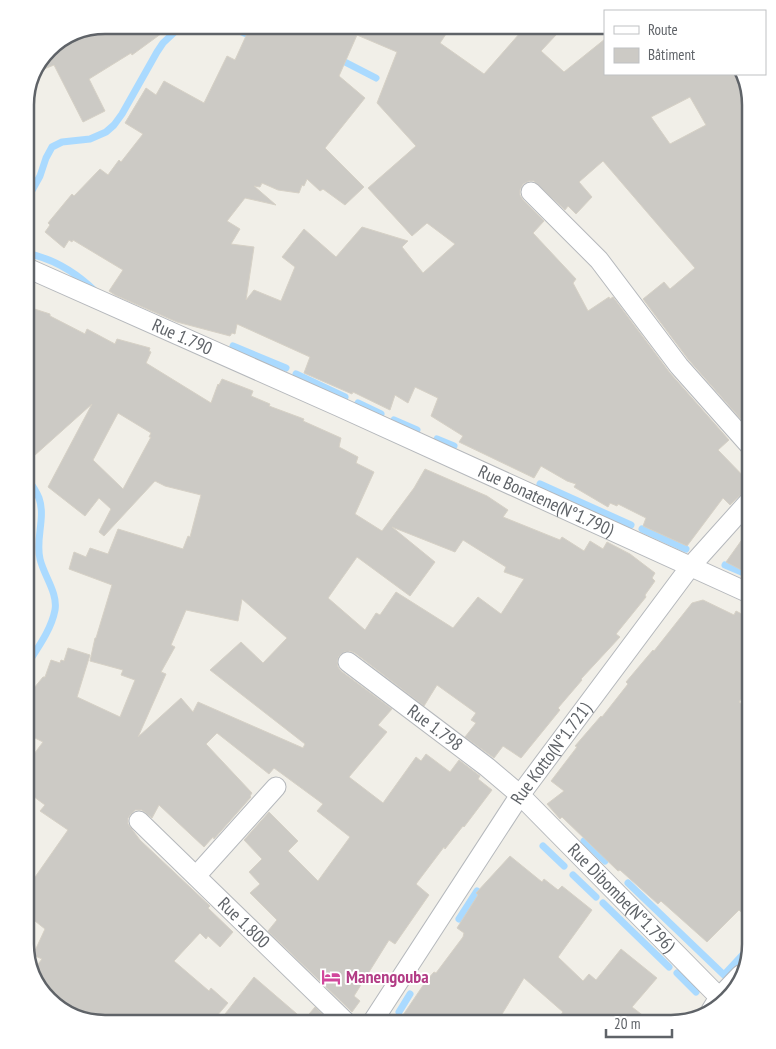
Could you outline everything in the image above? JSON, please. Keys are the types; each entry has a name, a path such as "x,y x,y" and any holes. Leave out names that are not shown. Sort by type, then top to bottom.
{"street":[{"path":"531,192 599,260 679,366 742,437"},
{"name":"Rue 1.790","path":"34,271 340,407"},
{"name":"Rue Bonatene(N°1.790)","path":"340,407 742,590"},
{"name":"Rue Kotto(N°1.721)","path":"377,1015 520,795 690,567 742,509"},
{"name":"Rue 1.798","path":"348,662 487,767 520,795"},
{"path":"196,876 276,788"},
{"name":"Rue Dibombe(N°1.796)","path":"520,795 715,1000"},
{"name":"Rue 1.800","path":"139,821 339,1015"}],"building":[{"path":"105,34 161,34 132,55 131,53 89,79 105,111 83,122 54,65 44,69 55,55 77,39"},
{"path":"247,34 446,34 440,43 484,74 519,34 555,34 541,51 564,72 604,40 604,75 736,75 742,95 742,420 688,359 643,299 664,282 670,289 695,268 603,161 579,182 592,197 576,214 568,206 565,210 534,181 523,184 520,195 544,221 533,233 576,279 573,283 588,311 609,297 610,299 613,297 670,373 729,440 718,450 742,475 742,493 730,505 723,498 687,546 643,526 646,518 618,504 617,506 610,503 608,507 574,487 576,484 541,466 534,478 459,442 463,436 431,416 438,398 415,387 408,403 395,395 390,410 353,392 352,394 304,373 310,357 237,324 235,334 232,333 230,336 177,322 109,291 123,270 73,240 72,242 69,240 64,248 45,232 50,225 48,223 72,194 74,196 100,169 108,175 143,134 125,123 146,88 156,95 164,81 204,103 227,56 235,60","holes":["357,35 397,52 377,103 416,146 368,188 412,236 427,223 455,244 423,273 402,247 408,241 362,227 336,257 304,229 282,257 295,267 281,301 254,290 246,300 254,247 231,244 240,229 227,221 245,198 276,205 254,186 260,187 262,183 278,190 299,193 307,179 320,191 323,189 345,205 364,187 325,148 365,98 339,76","690,97 706,125 670,144 651,117"]},
{"path":"34,309 50,314 50,316 85,334 87,329 115,344 117,339 150,348 149,351 151,352 146,363 211,403 218,384 222,379 253,391 251,396 270,404 269,406 304,419 303,421 341,438 339,447 358,457 356,463 374,472 355,514 382,531 414,488 425,469 487,496 508,510 503,517 560,540 562,537 584,551 590,541 603,549 607,542 630,554 655,573 652,578 655,581 645,595 646,597 616,634 620,637 581,679 558,708 560,710 521,758 503,746 494,758 465,737 476,723 471,720 476,713 437,685 424,706 355,653 350,651 344,652 339,656 337,661 341,671 392,709 378,725 387,732 349,777 383,803 416,757 421,761 426,754 450,772 459,760 480,776 478,779 492,790 416,884 429,895 395,944 389,940 354,996 360,1001 352,1012 268,931 277,920 250,893 260,884 249,872 262,859 244,840 269,812 298,841 288,851 318,881 350,837 317,811 323,804 274,768 269,774 217,733 206,744 252,793 251,797 214,839 213,837 204,847 159,805 152,818 142,810 135,810 128,818 128,824 140,840 210,906 208,908 233,932 220,947 208,936 206,939 200,933 174,961 209,991 211,988 228,1003 218,1015 95,1015 77,1010 61,1001 41,976 37,965 42,959 35,956 35,952 45,929 35,921 34,879 68,830 40,811 45,805 34,797 34,754 43,742 34,738 34,688 45,677 51,660 60,663 61,660 64,661 68,648 90,655 77,697 120,717 135,680 121,675 123,670 90,661 95,638 112,585 69,569 74,552 86,557 90,548 108,554 118,529 183,549 188,536 190,537 201,495 165,486 155,481 104,536 99,532 111,509 99,498 85,516 48,487 92,404 34,456","holes":["118,413 151,433 149,437 151,437 123,489 93,460","392,527 455,552 463,540 506,567 504,572 524,579 501,614 478,597 453,628 396,592 380,615 376,613 365,630 328,598 357,557 410,596 435,562","242,599 287,638 263,663 241,642 210,670 305,744 303,748 198,702 193,712 181,698 138,737 166,674 161,672 175,647 171,645 186,610 238,621"]},
{"path":"742,540 742,570 726,562"},
{"path":"703,600 734,615 736,611 742,614 742,698 739,702 742,704 742,913 739,910 707,942 661,901 658,904 620,870 618,871 562,817 560,819 547,804 564,791 551,781 577,747 575,746 602,717 628,684 626,682 654,651 692,603"},
{"path":"510,856 542,882 544,879 558,890 562,886 592,910 558,957 583,981 589,974 596,980 621,949 657,978 632,1007 642,1015 561,1015 563,1012 524,978 501,1015 403,1015 426,981 434,972 436,973 463,937 464,933 457,928 478,895 476,893"},
{"path":"254,977 298,1015 224,1015"},
{"path":"315,1007 323,1015 308,1015"}],"waterway":[{"path":"34,187 52,147 62,142 90,139 106,132 114,125 157,52 172,34"},
{"path":"246,34 255,38"},
{"path":"339,59 376,78"},
{"path":"34,255 62,266 94,290"},
{"path":"233,346 286,368"},
{"path":"296,374 345,397"},
{"path":"358,403 381,414"},
{"path":"394,420 417,430"},
{"path":"437,439 454,446"},
{"path":"540,484 631,525"},
{"path":"34,489 41,506 40,559 53,591 55,610 43,640 34,654"},
{"path":"642,529 686,549"},
{"path":"725,565 742,572"},
{"path":"584,841 605,861"},
{"path":"543,846 564,866"},
{"path":"573,875 596,897"},
{"path":"628,883 724,975 742,956"},
{"path":"459,919 477,891"},
{"path":"603,903 669,967"},
{"path":"677,973 696,992"},
{"path":"399,1012 410,994"}],"place":[{"name":"Manengouba","path":"331,977"}]}
